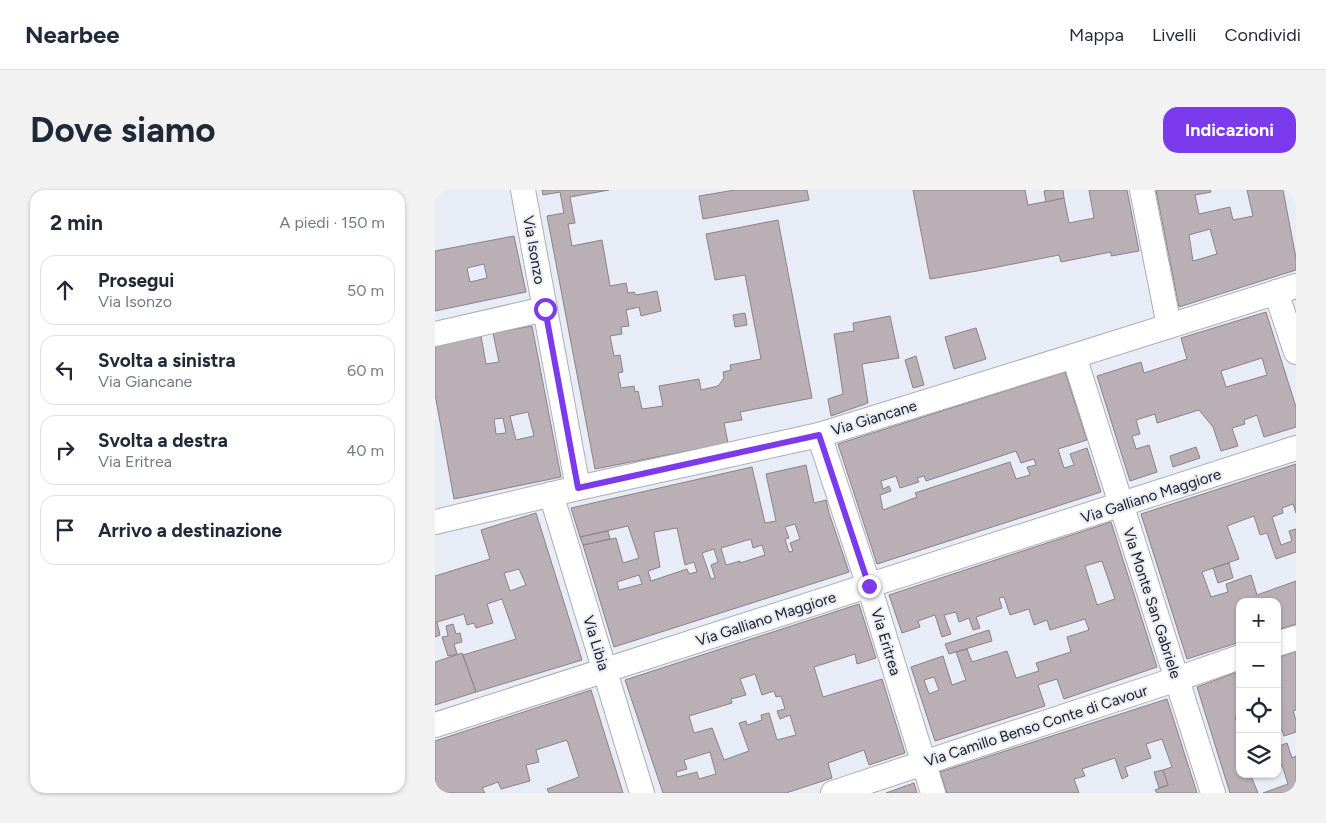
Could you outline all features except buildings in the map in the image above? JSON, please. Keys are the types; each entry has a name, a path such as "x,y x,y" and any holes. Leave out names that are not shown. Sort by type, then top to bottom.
{"street":[{"name":"Via Isonzo","path":"523,190 578,488"},
{"path":"1142,190 1169,326"},
{"path":"1286,289 1296,352"},
{"name":"Via Giancane","path":"436,516 551,494 819,435 1286,289"},
{"path":"435,334 545,309"},
{"name":"Via Monte San Gabriele","path":"1074,356 1213,793"},
{"name":"Via Eritrea","path":"819,435 869,586 933,793"},
{"name":"Via Galliano Maggiore","path":"435,725 1121,506 1296,448"},
{"name":"Via Libia","path":"551,494 642,793"},
{"path":"1280,643 1296,638"},
{"name":"Via Camillo Benso Conte di Cavour","path":"833,793 1236,659"}],"route":[{"path":"545,309 578,488 819,435 869,586"}]}
